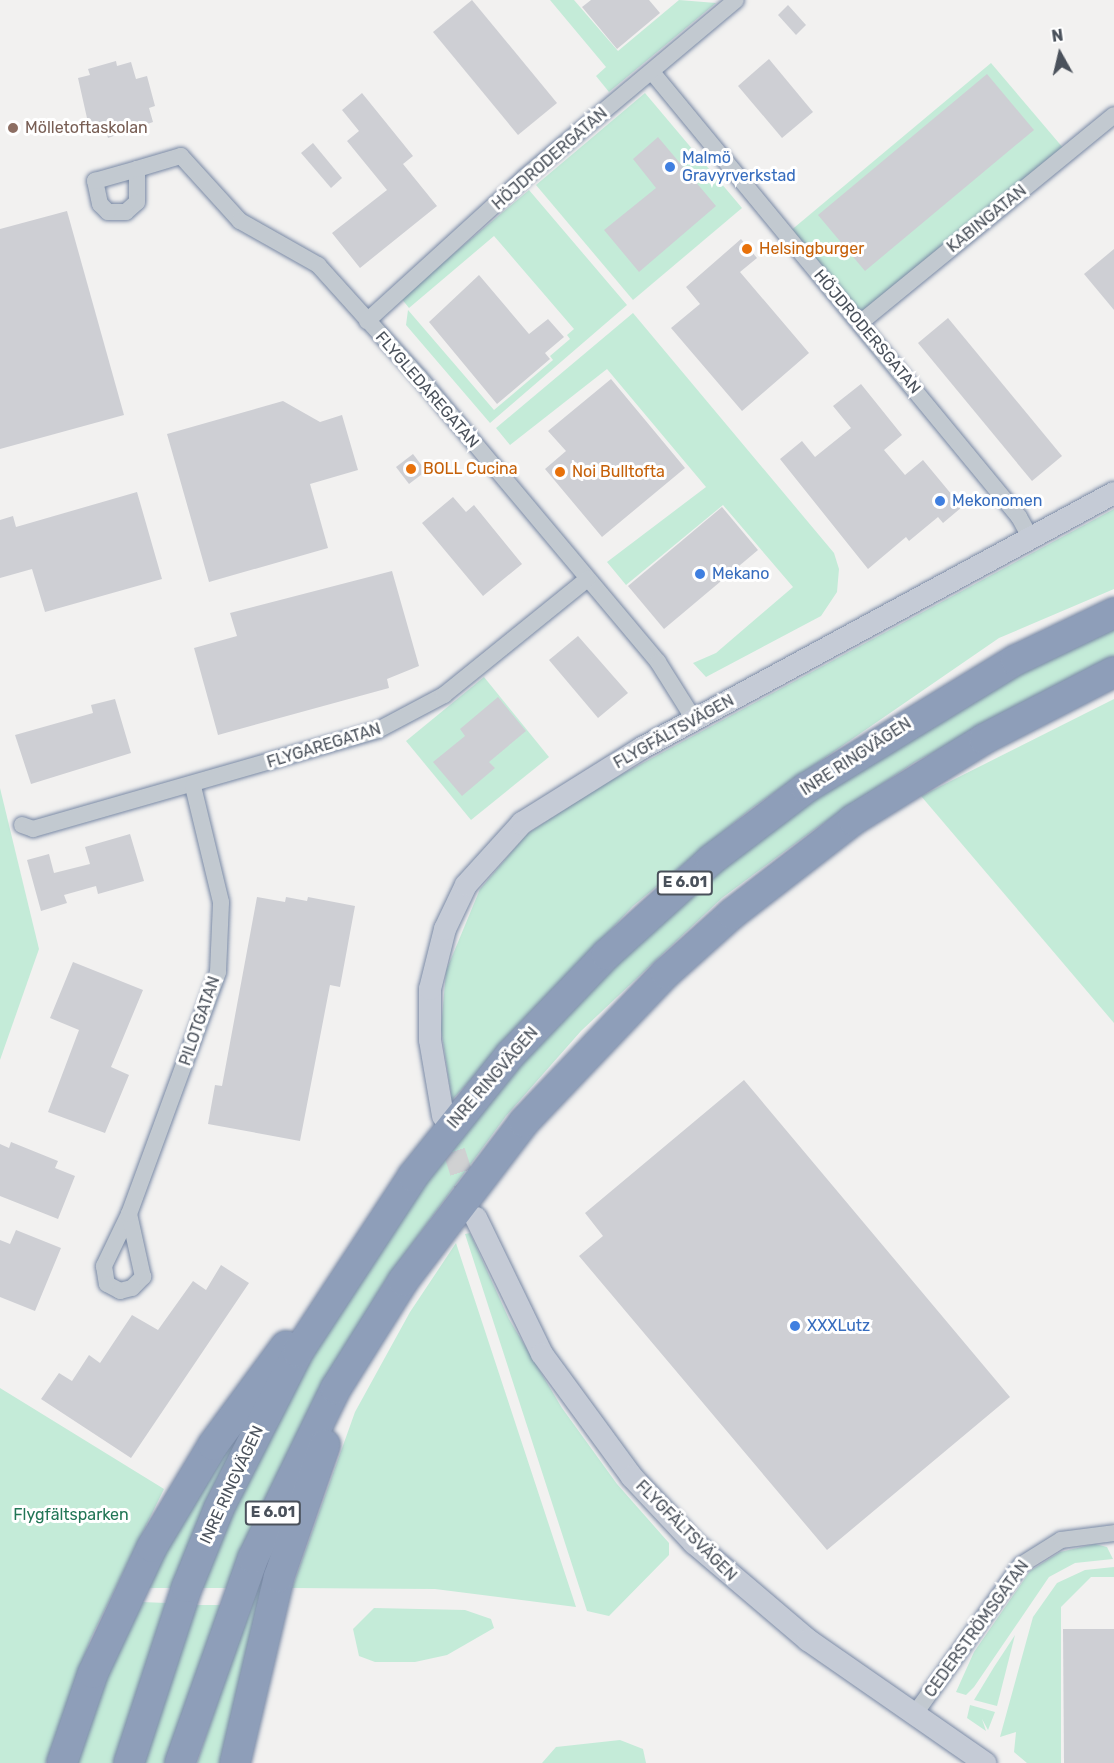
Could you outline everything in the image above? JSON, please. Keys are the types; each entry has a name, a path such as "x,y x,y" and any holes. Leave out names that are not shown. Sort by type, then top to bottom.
{"highway":[{"name":"INRE RINGVÄGEN","path":"129,1763 164,1651 219,1508 298,1352 413,1176 510,1055 607,954 711,860 806,788 907,723 1016,660 1114,613"},
{"name":"E 6.01","path":"180,1763 231,1615 289,1478 336,1389 403,1281 524,1122 666,973 732,914 853,820 984,739 1114,672"},
{"path":"236,1763 288,1546 336,1420 396,1313 403,1281"},
{"path":"62,1763 97,1664 152,1547 243,1401 286,1345 322,1315"}],"street":[{"name":"HÖJDRODERGATAN","path":"367,321 525,177 736,0"},
{"name":"HÖJDRODERSGATAN","path":"652,72 861,323 1019,518 1031,539"},
{"name":"KABINGATAN","path":"861,323 1114,115"},
{"name":"FLYGLEDAREGATAN","path":"137,169 181,156 240,221 318,265 419,377 658,662 695,721"},
{"name":"FLYGFÄLTSVÄGEN","path":"443,1116 430,1040 430,989 445,929 466,885 490,853 562,794 1114,493"},
{"name":"FLYGAREGATAN","path":"22,825 33,829 193,786 353,739 407,716 444,694 587,579"},
{"name":"PILOTGATAN","path":"129,1214 218,972 221,902 193,786"},
{"name":"FLYGFÄLTSVÄGEN","path":"477,1218 542,1354 632,1477 742,1587 808,1640 985,1763"},
{"name":"CEDERSTRÖMSGATAN","path":"914,1715 1021,1565 1061,1540 1114,1533"}],"green space":[{"path":"550,0 574,0 618,51 679,0 716,3 609,92 596,76 606,67"},
{"path":"991,63 1064,149 860,317 789,232"},
{"path":"645,93 742,208 633,300 536,185"},
{"path":"529,190 627,305 490,423 406,325 408,310 494,410 553,360 550,356 570,339 567,335 574,329 494,236 409,308 401,298"},
{"path":"633,313 834,553 839,569 837,592 821,616 706,677 693,663 716,653 793,587 723,505 626,585 607,562 706,487 607,369 510,445 496,428"},
{"path":"1114,509 1114,589 999,638 752,808 633,906 452,1100 441,1029 446,971 480,889 527,834 602,785"},
{"path":"1114,628 1114,658 915,762 815,829 722,898 581,1031 506,1116 385,1281 335,1365 227,1588 200,1588 248,1476 354,1281 480,1107 604,973 708,880 802,805 1021,672"},
{"path":"484,677 549,757 471,820 406,741"},
{"path":"1114,699 1114,1023 921,796"},
{"path":"0,788 39,949 0,1060"},
{"path":"470,1233 509,1319 562,1408 617,1484 669,1543 669,1555 609,1616 587,1611 465,1234"},
{"path":"456,1243 576,1607 435,1589 292,1588 355,1412 410,1312"},
{"path":"263,1387 172,1588 139,1588"},
{"name":"Flygfältsparken","path":"0,1388 164,1489 91,1638 46,1763 0,1763"},
{"path":"286,1518 227,1763 197,1763 257,1583"},
{"path":"1095,1544 1107,1547 1113,1559 1075,1563 1049,1577 974,1687 966,1695 956,1692 974,1652 1030,1571 1060,1552"},
{"path":"1114,1567 1114,1577 1091,1577 1061,1607 1061,1763 1027,1763 1014,1752 1016,1732 1000,1737 1033,1617 1057,1583 1085,1570"},
{"path":"142,1602 166,1603 114,1763 72,1763 93,1696"},
{"path":"193,1605 223,1605 170,1763 142,1763"},
{"path":"374,1608 465,1610 491,1619 494,1628 447,1655 415,1662 375,1662 359,1656 353,1629"},
{"path":"1015,1635 997,1706 974,1700 994,1667"},
{"path":"970,1705 995,1712 988,1730 982,1719 986,1731 967,1718"},
{"path":"620,1740 643,1749 646,1763 542,1763 556,1747"}],"building":[{"path":"472,0 557,103 518,135 433,32"},
{"path":"591,0 649,0 660,13 617,49 582,7"},
{"path":"788,5 806,25 796,35 778,15"},
{"path":"769,59 813,112 782,138 738,86"},
{"path":"116,61 117,66 131,62 136,79 147,76 155,106 149,108 153,122 108,138 103,122 89,127 78,78 90,75 88,69"},
{"path":"987,74 1034,130 865,271 818,215"},
{"path":"362,93 413,156 403,164 437,206 360,268 332,233 387,190 347,141 359,131 342,110"},
{"path":"658,137 716,206 639,272 604,230 656,188 633,159"},
{"path":"313,143 342,178 331,188 301,153"},
{"path":"67,211 124,415 0,449 0,229"},
{"path":"741,239 757,258 740,272 809,353 742,411 671,328 700,304 686,287"},
{"path":"1114,249 1114,310 1084,274"},
{"path":"479,275 529,334 548,319 564,337 545,353 550,359 497,404 429,322"},
{"path":"948,318 1062,456 1032,481 918,343"},
{"path":"611,379 685,468 602,537 545,469 566,451 548,431"},
{"path":"861,384 902,435 884,450 905,475 923,460 962,507 943,523 938,517 909,541 906,537 868,569 780,459 802,441 815,457 851,428 833,406"},
{"path":"283,401 320,422 342,415 358,470 310,484 328,548 209,582 167,434"},
{"name":"BOLL Cucina","path":"413,454 426,471 409,484 396,467"},
{"path":"137,492 162,579 45,612 32,569 0,578 0,520 13,516 16,527"},
{"path":"453,497 466,512 474,505 522,564 483,596 422,523"},
{"path":"722,507 758,550 664,629 628,586"},
{"path":"392,571 419,666 387,679 389,688 218,735 194,648 237,636 230,613"},
{"path":"578,636 628,693 598,718 549,660"},
{"path":"498,697 526,731 489,762 495,768 462,796 433,762 465,736 460,729"},
{"path":"115,699 131,753 31,784 15,735 93,713 91,705"},
{"path":"130,834 144,881 98,894 96,886 64,895 67,903 41,911 27,860 49,854 54,873 90,864 85,847"},
{"path":"257,897 285,902 286,897 307,901 308,897 355,906 340,987 330,985 300,1141 208,1124 215,1085 222,1086"},
{"path":"73,962 143,990 111,1067 129,1075 105,1133 48,1112 79,1030 50,1018"},
{"name":"XXXLutz","path":"744,1080 1010,1397 827,1550 579,1256 603,1236 585,1213"},
{"path":"11,1142 58,1161 55,1168 75,1176 58,1219 0,1196 0,1144 9,1148"},
{"path":"16,1230 61,1248 35,1311 0,1297 0,1240 10,1244"},
{"path":"221,1265 249,1283 131,1458 41,1399 59,1373 72,1381 89,1355 100,1363 132,1315 158,1330 193,1281 206,1290"},
{"path":"1063,1629 1114,1629 1114,1763 1064,1763"}],"tunnel":[{"path":"444,1120 472,1206"}],"place":[{"name":"Mölletoftaskolan","path":"13,128"},
{"name":"Malmö Gravyrverkstad","path":"670,167"},
{"name":"Helsingburger","path":"747,249"},
{"name":"BOLL Cucina","path":"411,469"},
{"name":"Noi Bulltofta","path":"560,472"},
{"name":"Mekonomen","path":"940,501"},
{"name":"Mekano","path":"700,574"},
{"name":"XXXLutz","path":"795,1326"}]}
